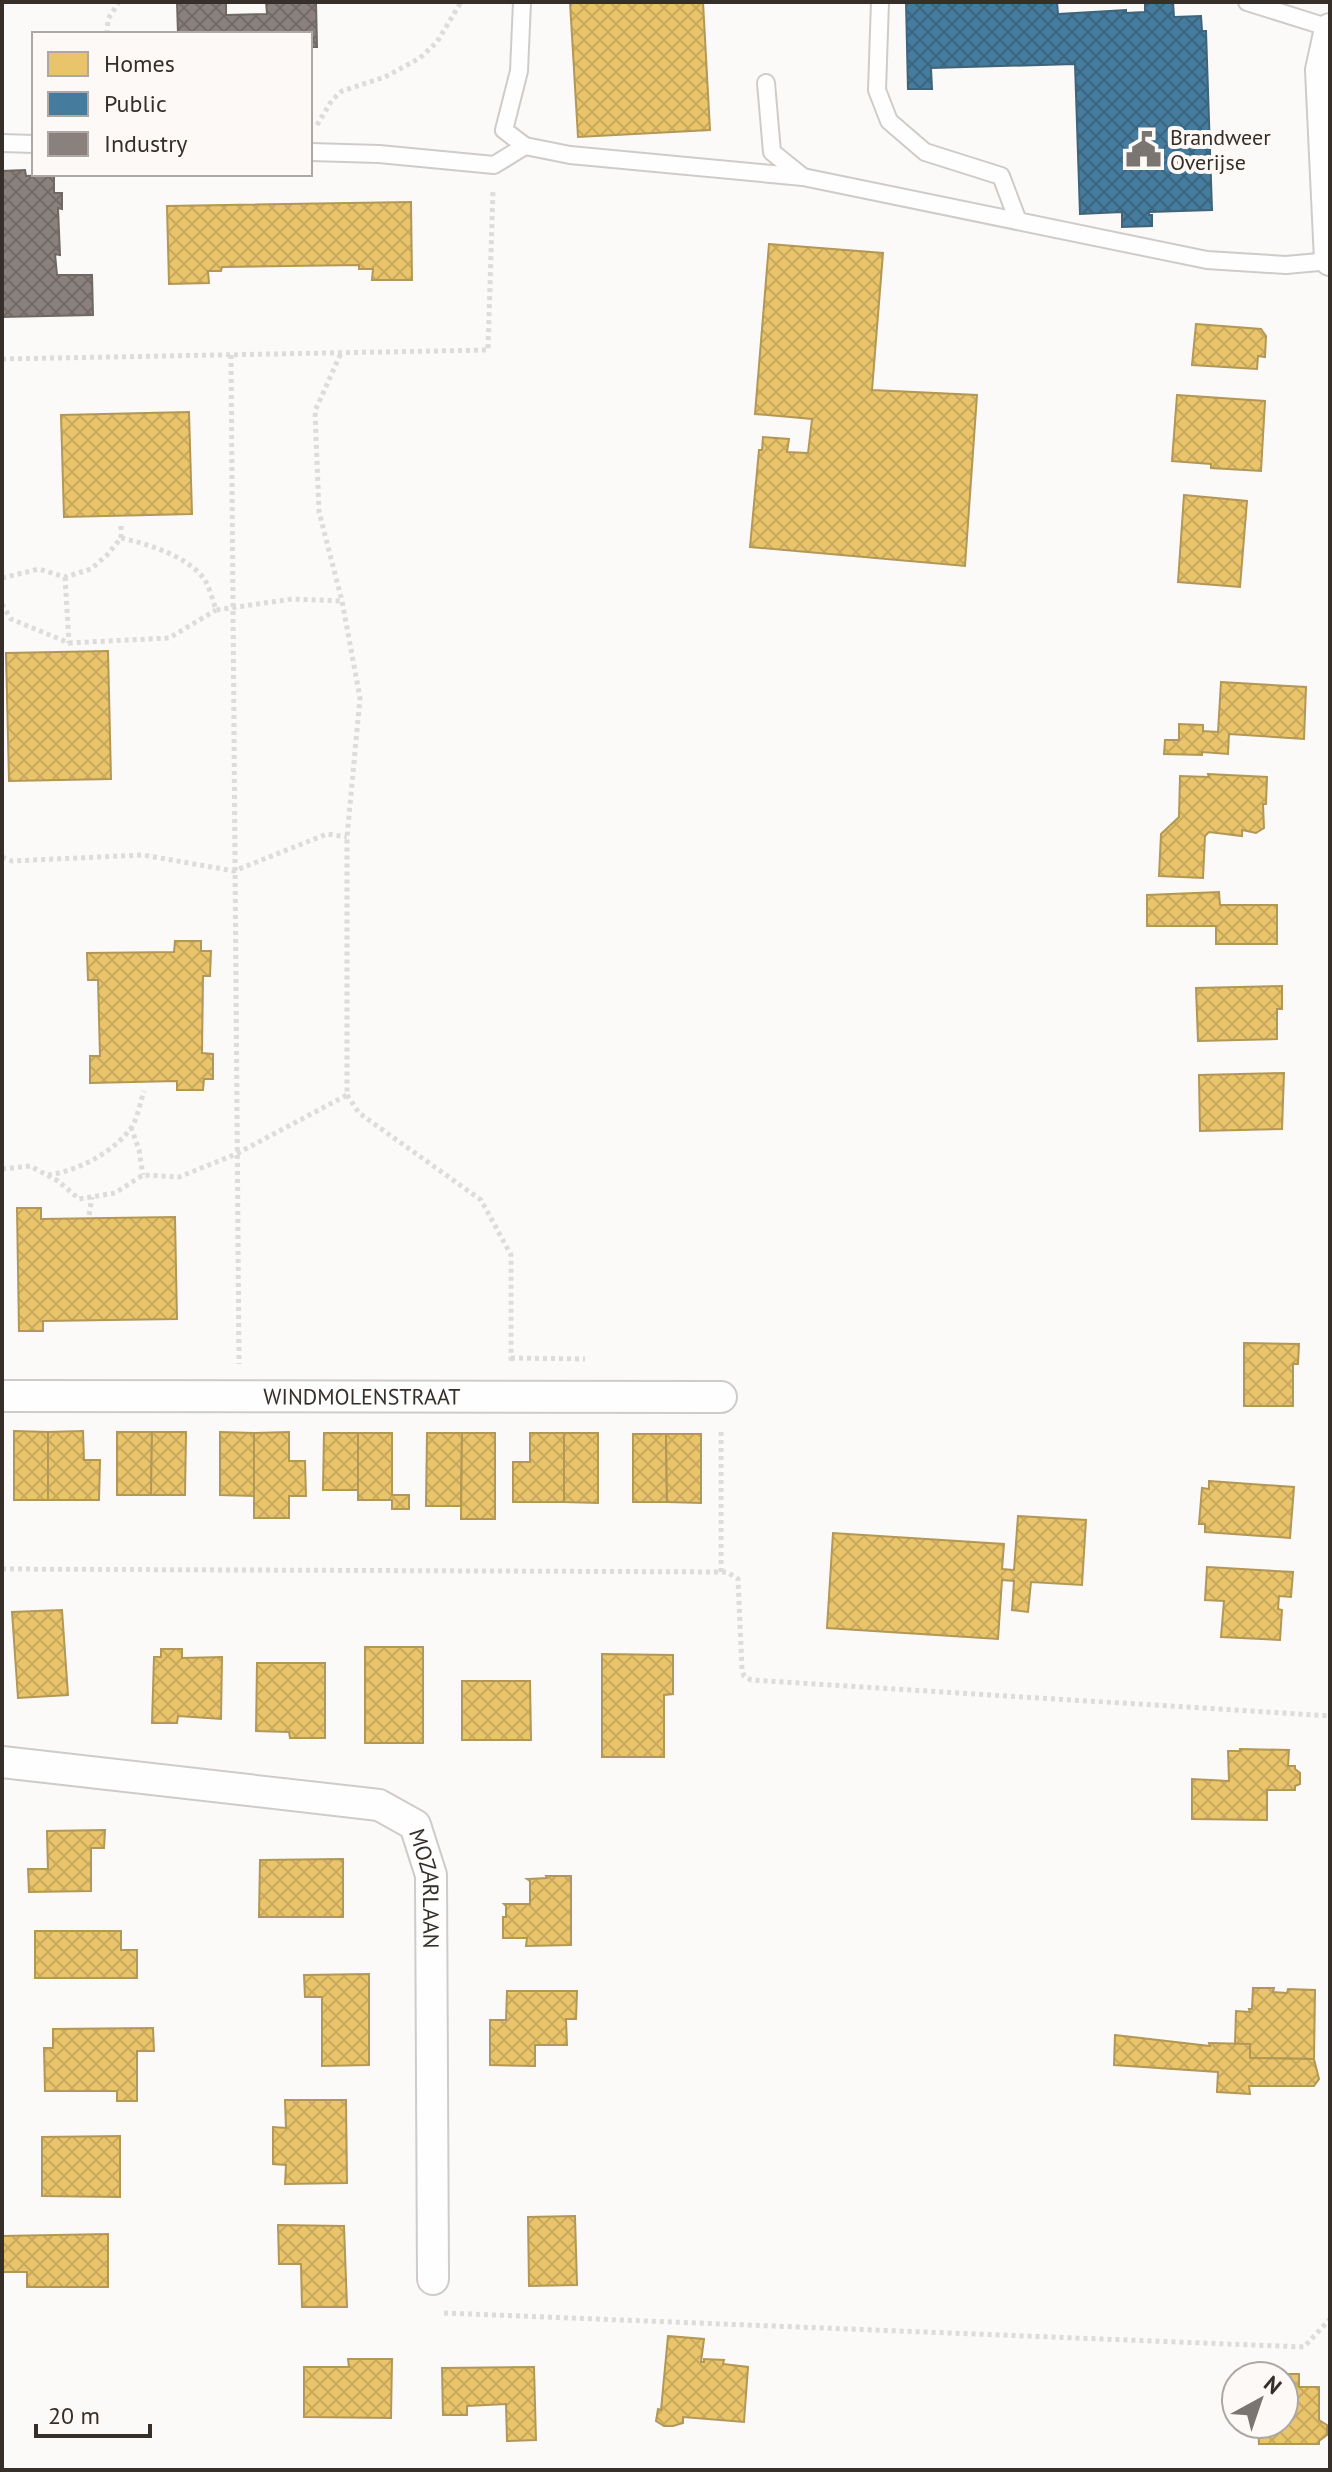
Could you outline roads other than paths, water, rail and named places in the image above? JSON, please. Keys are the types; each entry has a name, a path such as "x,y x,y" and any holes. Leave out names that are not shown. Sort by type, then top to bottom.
{"street":[{"path":"1330,28 1321,70 1328,110 1330,261"},
{"name":"WINDMOLENSTRAAT","path":"2,1396 721,1397"},
{"name":"MOZARLAAN","path":"2,1762 379,1805 415,1825 431,1875 433,2279"}],"lane":[{"path":"522,2 519,71 504,130 525,146 570,155 803,177 1207,260 1286,265 1330,261"},
{"path":"880,2 877,90 889,121 925,152 1001,176 1018,221"},
{"path":"1247,2 1330,28"},
{"path":"766,83 772,152 803,177"},
{"path":"2,143 32,144"},
{"path":"312,144 494,165 525,146"}],"place":[{"name":"Brandweer Overijse","path":"1144,150"}]}
